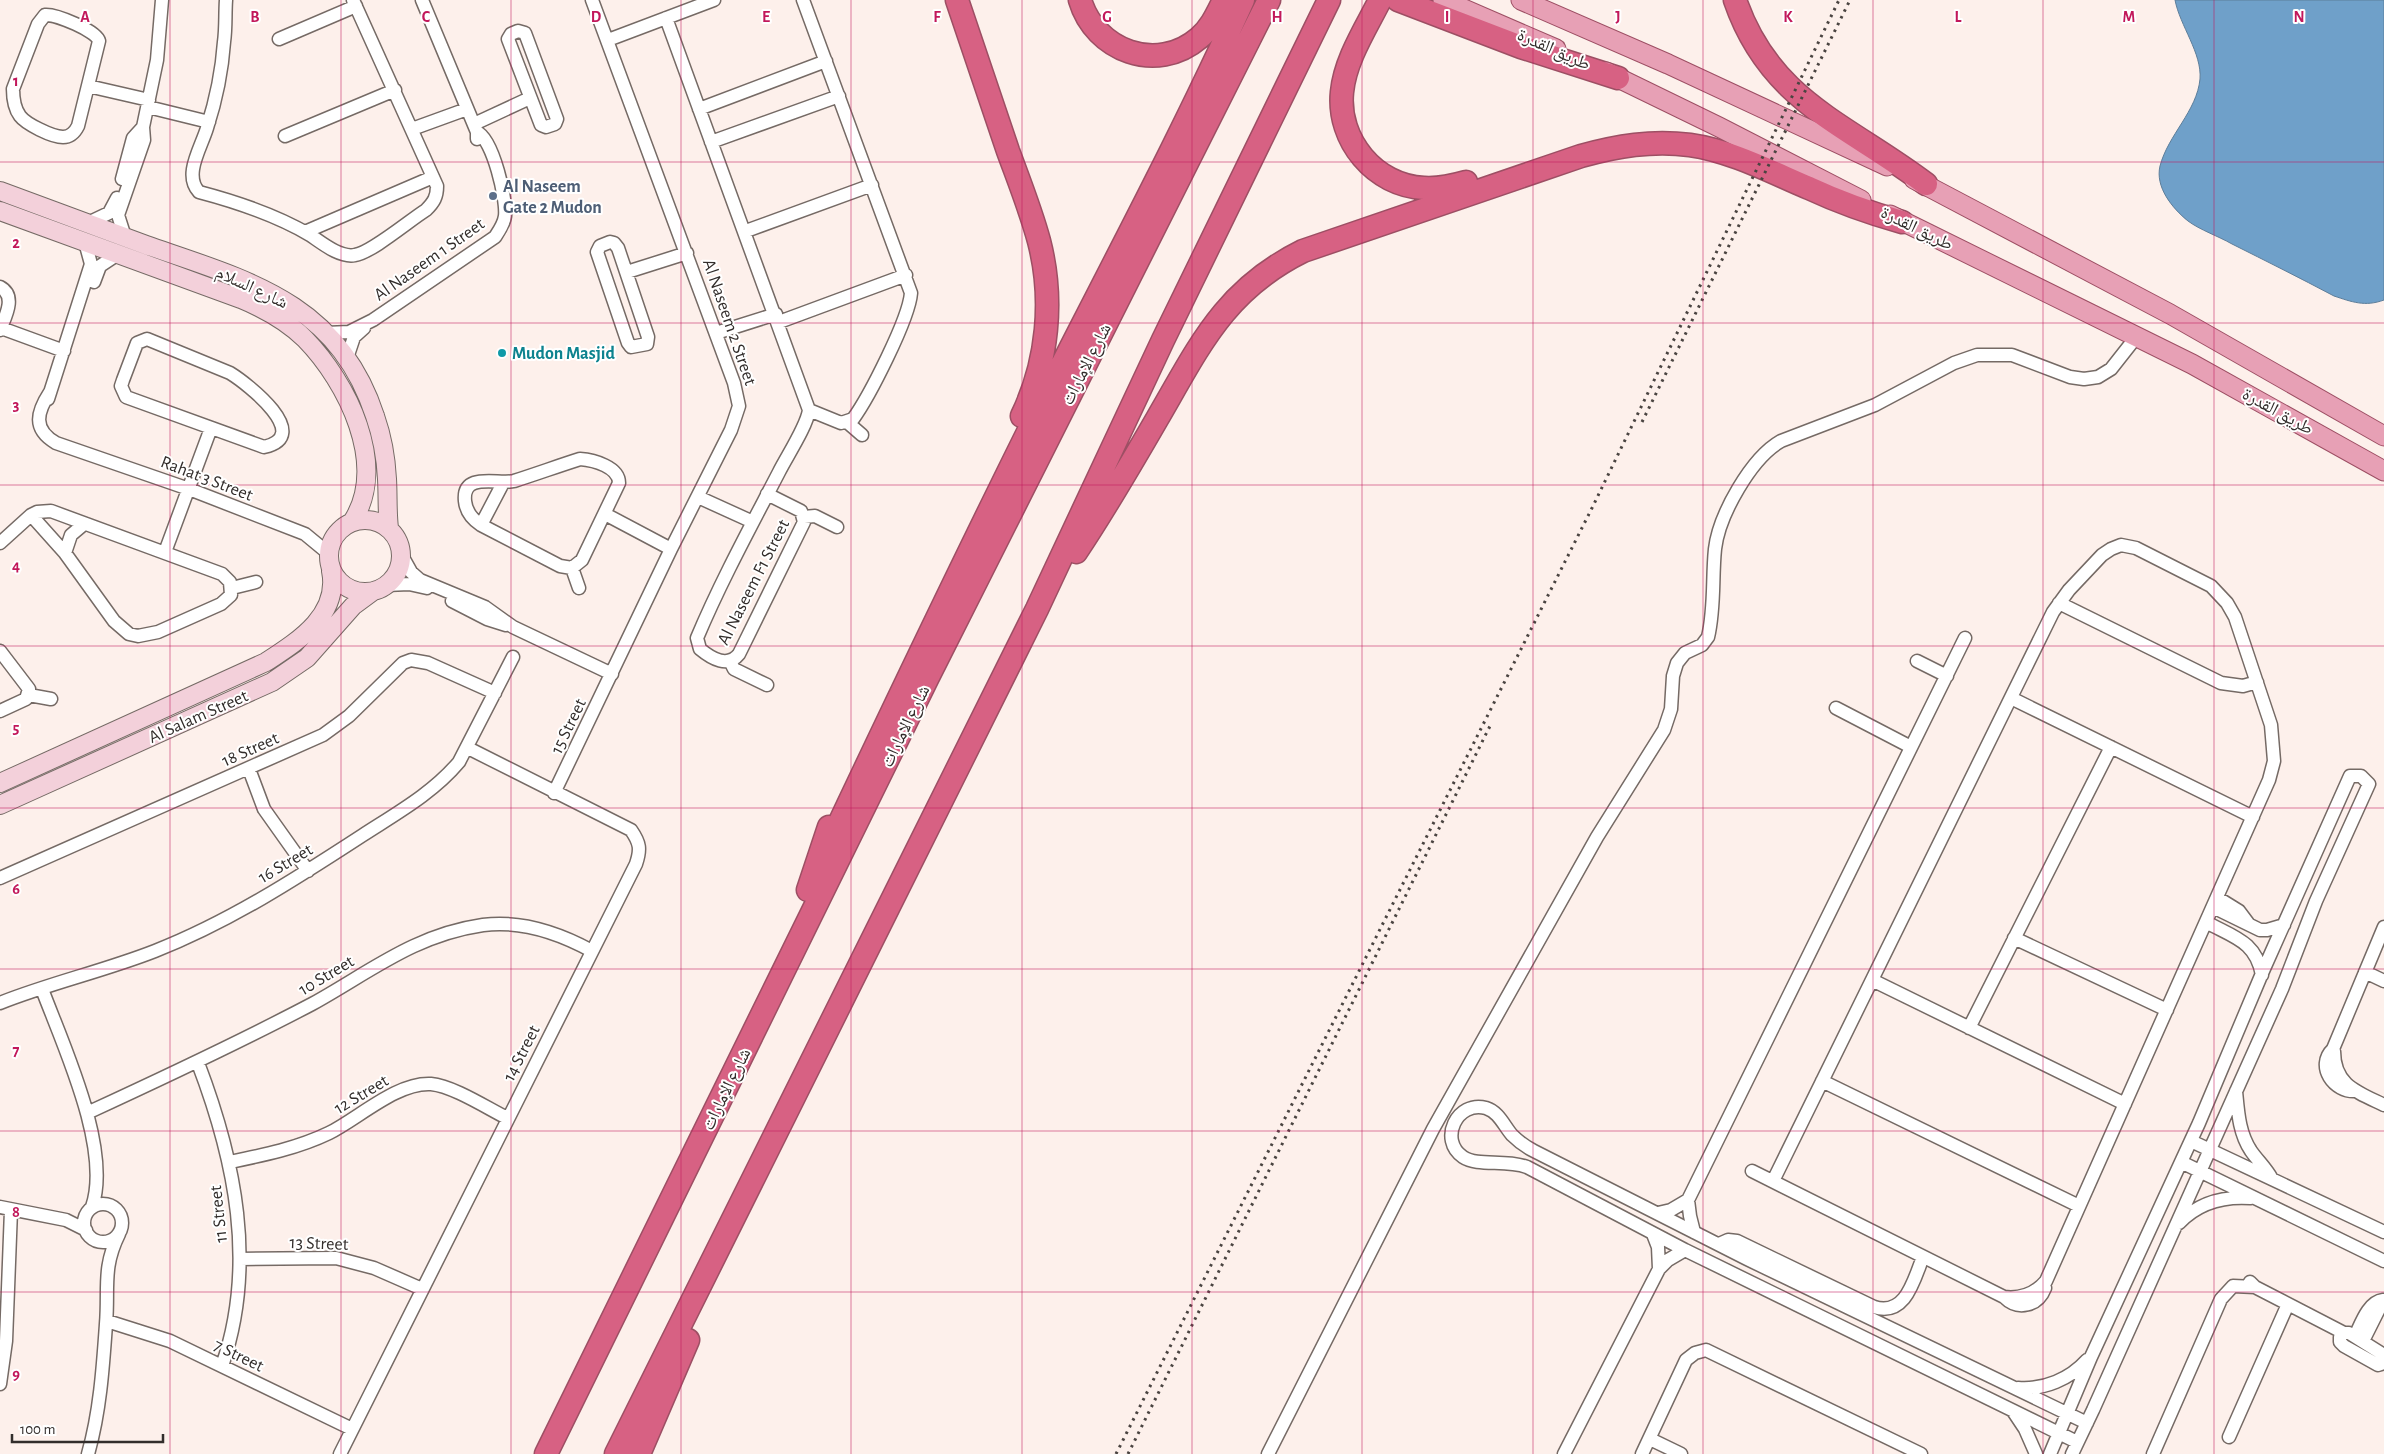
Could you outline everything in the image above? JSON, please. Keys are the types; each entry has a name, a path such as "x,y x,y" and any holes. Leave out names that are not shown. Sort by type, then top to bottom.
{"highway":[{"path":"808,890 830,825 860,754 1030,397 1044,346 1047,293 1039,240 957,0"},
{"path":"1080,0 1093,27 1107,41 1134,54 1154,56 1174,52 1200,37 1212,22 1224,0"},
{"path":"622,1299 666,1186 974,541 1194,104 1243,0"},
{"name":"شارع الإمارات","path":"546,1454 932,670 1269,0"},
{"path":"616,1454 1037,609 1163,340 1329,0"},
{"path":"1380,0 1347,68 1342,91 1345,124 1354,145 1367,162 1384,176 1398,182 1413,187 1434,188 1524,168 1561,163"},
{"path":"1398,0 1521,47 1618,78"},
{"path":"1734,0 1745,27 1762,55 1793,92 1818,112 1877,149 1926,184"},
{"path":"1037,609 1114,494 1207,334 1226,308 1274,266 1310,248 1561,163 1608,148 1635,144 1691,145 1719,151 1745,160 1836,200 1902,222"},
{"path":"639,1454 688,1340 693,1320 693,1298"}],"main road":[{"name":"طريق القدرة","path":"1443,0 1618,78 1719,126 1902,222 2136,336 2384,471"},
{"name":"طريق القدرة","path":"1521,0 1737,96 1926,184 2170,314 2384,436"}],"street":[{"path":"125,237 118,214 134,152 144,140 143,126 157,60 162,0"},
{"path":"226,0 222,61 209,122 191,177 193,185 199,192 272,216 339,253 347,256 360,254 433,204 437,195 437,186 355,3 279,39"},
{"name":"Al Naseem 1 Street","path":"326,333 349,332 373,320 494,237 501,228 505,217 502,187 488,160 484,137 475,128 422,0"},
{"name":"Al Naseem 2 Street","path":"592,0 716,333 734,383 739,406 732,430 671,549 612,674"},
{"path":"608,40 714,0"},
{"path":"803,0 906,275 911,293 907,314 861,406 853,419 847,422"},
{"path":"45,15 56,16 98,37 99,41 88,86 78,126 70,136 56,136 28,124 15,109 13,89 38,24 45,15"},
{"path":"666,18 746,231 810,410 834,420 847,422 862,435"},
{"path":"521,30 525,33 540,72 557,119 555,124 546,127 540,125 530,98 508,39 511,34 521,30"},
{"path":"699,109 826,61"},
{"path":"88,86 209,122"},
{"path":"285,136 395,90"},
{"path":"711,142 838,96"},
{"path":"475,128 530,98"},
{"path":"412,128 467,109"},
{"path":"88,223 104,217 114,208 127,175"},
{"path":"304,232 433,177"},
{"path":"746,231 872,185"},
{"name":"شارع السلام","path":"0,191 244,279 295,306 326,333 347,358 368,396 381,437 387,479 389,528"},
{"name":"شارع السلام","path":"0,211 264,309 305,338 321,357 347,397 362,439 367,481 362,505 352,522"},
{"name":"Rahat 3 Street","path":"85,242 91,264 87,288 50,392 39,412 42,431 48,438 66,446 188,488 305,534 328,553"},
{"path":"610,242 617,245 627,272 649,339 646,344 634,348 628,343 598,255 600,246 610,242"},
{"path":"627,272 687,253"},
{"name":"Rahat 3 Street","path":"87,288 100,266 118,254"},
{"path":"716,333 777,318 906,275"},
{"path":"0,287 8,295 10,303 0,329 65,346"},
{"name":"Al Naseem 1 Street","path":"347,358 354,338 373,320"},
{"path":"1268,1454 1433,1129 1597,838 1664,730 1672,709 1673,676 1677,663 1685,653 1702,646 1708,637 1718,536 1723,520 1752,468 1771,447 1781,441 1875,405 1965,359 1990,354 2012,355 2070,377 2091,379 2111,369 2136,336"},
{"path":"147,339 230,373 250,387 270,407 281,421 283,430 280,439 273,445 264,447 211,428 126,397 121,386 137,344 147,339"},
{"name":"Al Naseem F1 Street","path":"768,494 801,511 804,522 739,654 730,661 724,662 705,653 697,644 697,638 753,522 810,410"},
{"path":"165,552 211,428"},
{"path":"580,459 588,459 612,470 619,478 618,488 582,560 572,568 560,566 475,521 466,508 464,497 468,488 477,481 488,480 503,483 580,459"},
{"path":"481,525 503,483"},
{"name":"Al Naseem F1 Street","path":"698,497 753,522"},
{"path":"0,542 31,515 37,512 51,511 222,574 230,582 232,588 231,595 221,604 158,632 138,636 120,628 65,553 31,515"},
{"path":"605,514 671,549"},
{"name":"Al Naseem F1 Street","path":"804,517 815,516 837,527"},
{"path":"478,609 427,588 409,584 360,592 348,588 338,581 331,571 328,553 334,537 338,530 352,522 371,520 389,528 395,536 401,554 411,572 420,580 612,674"},
{"path":"65,553 71,535 84,524"},
{"path":"1752,1171 2004,1297 2018,1298 2031,1294 2046,1281 2216,902 2269,780 2274,761 2271,725 2238,624 2222,597 2204,582 2136,548 2121,546 2106,552 2059,603 1773,1181"},
{"path":"379,588 398,571 401,554"},
{"path":"572,568 579,588"},
{"name":"Al Salam Street","path":"0,783 247,672 272,658 300,638 324,614 333,594 331,571"},
{"path":"232,588 256,582"},
{"name":"Al Salam Street","path":"0,805 272,682 307,658 353,606 379,588"},
{"path":"2059,603 2221,682 2243,686 2257,682"},
{"path":"1658,1213 1671,1210 1688,1200 1966,638"},
{"path":"0,651 29,689 29,695 22,702 0,711"},
{"name":"16 Street","path":"0,1003 154,952 190,936 242,910 308,871 437,785 459,762 468,748 513,657"},
{"name":"18 Street","path":"0,878 249,769 336,727 403,663 411,660 428,663 495,693"},
{"name":"Al Naseem F1 Street","path":"730,661 734,669 767,685"},
{"path":"1917,661 1947,676"},
{"name":"15 Street","path":"554,793 612,674"},
{"path":"29,695 51,699"},
{"path":"2011,698 2253,817"},
{"path":"1836,708 1912,747"},
{"path":"1969,1028 2111,747"},
{"name":"14 Street","path":"340,1454 636,864 640,852 639,841 631,830 554,793 468,748"},
{"path":"249,769 264,809 308,871"},
{"path":"2050,1454 2091,1357 2191,1141 2350,776 2361,776 2369,784 2316,901 2282,989 2072,1454"},
{"path":"2216,902 2255,927 2267,930 2284,925"},
{"path":"2206,922 2250,948 2258,959 2262,975"},
{"name":"10 Street","path":"86,1113 198,1063 314,1003 380,962 434,938 485,925 511,925 537,928 574,941 592,951"},
{"path":"2384,926 2333,1049 2336,1073 2356,1091 2384,1105"},
{"path":"2250,948 2255,927"},
{"path":"2014,938 2167,1010"},
{"path":"2365,972 2384,981"},
{"path":"1872,980 2125,1104"},
{"path":"42,989 75,1075 86,1113 98,1176 111,1205"},
{"name":"11 Street","path":"198,1063 215,1108 230,1162 239,1227 240,1260 235,1321 222,1366"},
{"path":"1822,1081 2079,1206"},
{"name":"12 Street","path":"230,1162 268,1154 328,1133 404,1088 418,1084 433,1084 447,1089 508,1118"},
{"path":"2236,1090 2243,1135 2253,1153 2272,1179"},
{"path":"2078,1442 1652,1234 1527,1167 1504,1162 1476,1162 1463,1157 1457,1152 1451,1138 1453,1124 1462,1112 1469,1109 1484,1108 1491,1110 1513,1136 1534,1152 2087,1423"},
{"path":"2191,1141 2384,1232"},
{"path":"2181,1162 2384,1261"},
{"path":"98,1176 97,1192 84,1224 106,1273"},
{"path":"2174,1229 2186,1216 2209,1203 2233,1198 2257,1198"},
{"path":"1688,1200 1694,1232"},
{"path":"60,1219 75,1217 104,1204 111,1205 118,1210 122,1217 122,1226 110,1253 106,1273 106,1321 100,1393 92,1452"},
{"path":"0,1384 6,1341 5,1209 60,1219 90,1235 108,1241 119,1234"},
{"path":"1652,1234 1658,1247 1659,1269"},
{"path":"1719,1244 1728,1240 1737,1241 1874,1307 1884,1309 1895,1307 1905,1300 1923,1256"},
{"path":"1564,1454 1659,1269 1668,1260 1685,1250"},
{"name":"13 Street","path":"240,1260 336,1258 374,1268 422,1289"},
{"path":"2153,1454 2221,1299 2233,1286 2255,1287 2354,1337 2383,1355 2378,1365 2342,1344 2340,1337 2354,1337"},
{"path":"2354,1337 2384,1299"},
{"path":"2228,1437 2288,1304"},
{"name":"7 Street","path":"106,1321 170,1341 352,1430"},
{"path":"1642,1454 1686,1360 1695,1353 1706,1350 1921,1454"},
{"path":"2013,1388 2034,1388 2054,1383 2074,1372 2091,1357"},
{"path":"2010,1408 2025,1429 2036,1454"},
{"path":"1650,1439 1681,1454"}],"water":[{"path":"2175,0 2384,0 2384,300 2365,303 2353,302 2334,296 2198,227 2182,216 2166,196 2160,182 2160,166 2169,144 2194,102 2200,79 2198,59 2181,20"}],"railway":[{"path":"1116,1454 1592,508 1839,0"},
{"path":"1642,422 1850,0"},
{"path":"1128,1454 1492,722"}],"place":[{"name":"Al Naseem Gate 2 Mudon","path":"493,196"},
{"name":"Mudon Masjid","path":"502,353"}]}
